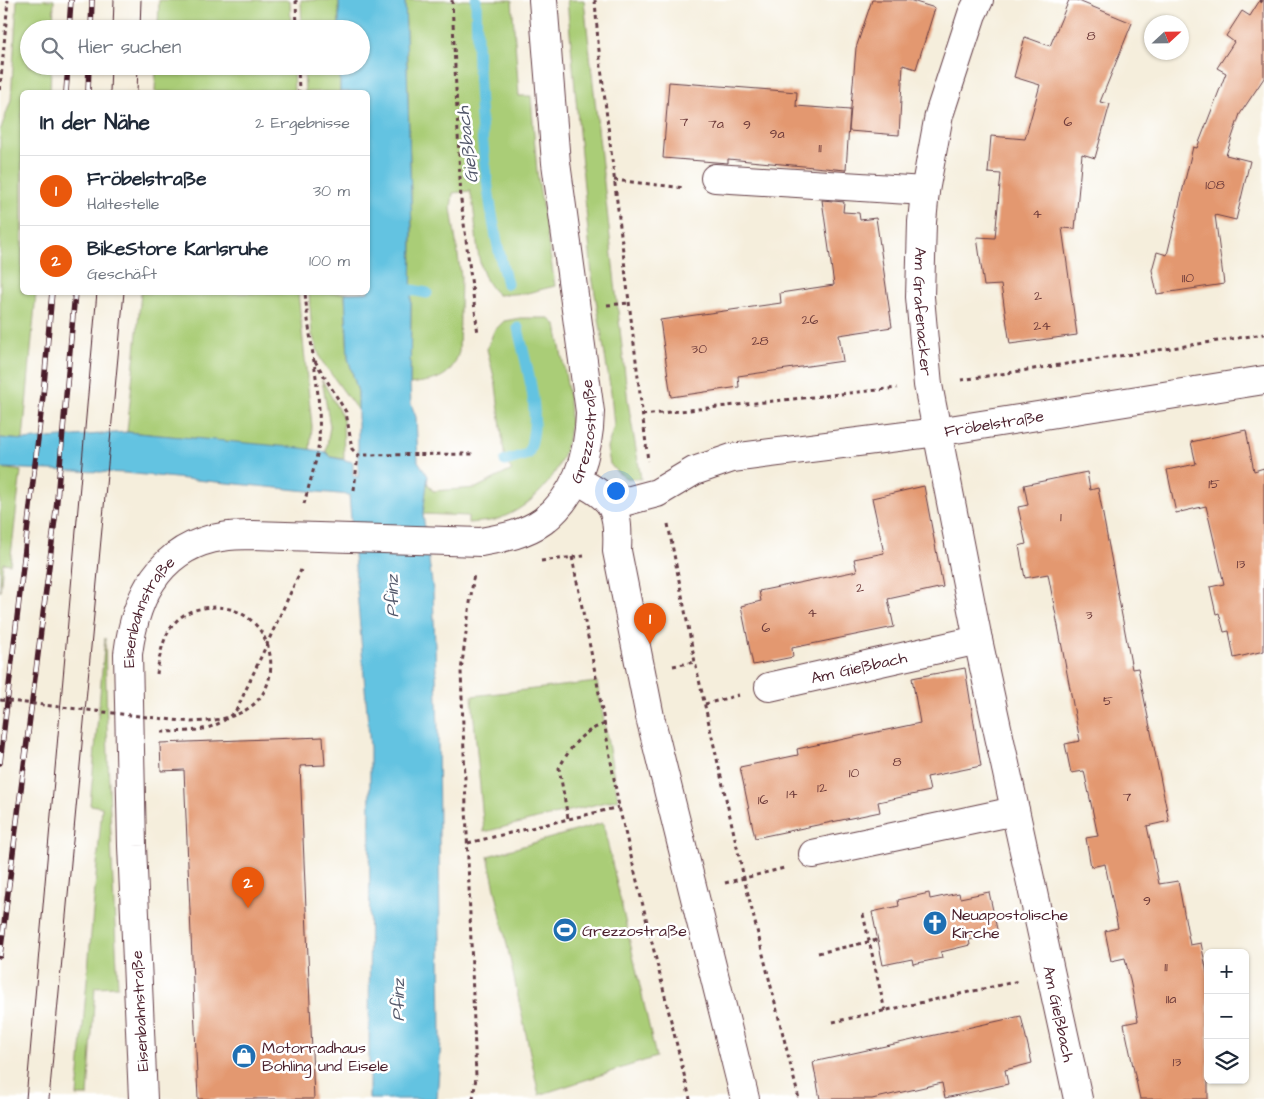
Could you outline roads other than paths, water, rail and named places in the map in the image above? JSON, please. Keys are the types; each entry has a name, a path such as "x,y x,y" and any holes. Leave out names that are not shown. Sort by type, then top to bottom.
{"street":[{"name":"Grezzostraße","path":"543,0 556,163 590,412 589,440 576,480 596,490 612,505"},
{"name":"Am Grafenacker","path":"937,432 928,385 920,297 922,222 925,191 939,115 972,14 979,0"},
{"path":"715,178 925,191"},
{"name":"Fröbelstraße","path":"612,505 657,493 694,471 732,458 937,432 1264,380"},
{"name":"Am Gießbach","path":"937,432 978,640 1078,1099"},
{"name":"Eisenbahnstraße","path":"144,1099 128,733 128,654 131,628 149,585 171,557 193,546 221,537 304,536 481,542 513,536 542,521 560,502 576,480"},
{"path":"612,505 618,524 617,551 640,672 746,1099"},
{"name":"Am Gießbach","path":"769,687 978,640"},
{"path":"813,854 1015,811"}],"water":[{"name":"Pfinz","path":"339,0 405,0 412,231 410,384 411,404 416,417 418,461 428,476 423,514 433,591 438,730 441,1041 437,1099 369,1099 370,748 349,495 125,473 0,468 0,438 23,440 127,432 326,452 331,457 353,462 353,476 358,477 358,392 348,358 345,295 370,295 370,90 340,90 340,75 370,75 370,20 339,20"}],"waterway":[{"name":"Gießbach","path":"476,0 478,72 483,143 492,214 507,284"},
{"path":"396,287 427,293"},
{"name":"Gießbach","path":"505,461 528,454 534,423 532,391 518,328"}],"tram line":[{"path":"113,20 114,0"},
{"path":"140,20 141,0"},
{"path":"110,90 111,75"},
{"path":"137,90 138,75"},
{"path":"26,1099 97,295"},
{"path":"49,1099 124,295"}],"railway":[{"path":"70,20 71,0"},
{"path":"91,20 92,0"},
{"path":"66,90 67,75"},
{"path":"88,90 89,75"},
{"path":"0,763 43,396 52,295"},
{"path":"0,956 56,511 75,295"}],"place":[{"name":"Fröbelstraße","path":"650,644"},
{"name":"BikeStore Karlsruhe","path":"248,908"},
{"name":"Neuapostolische Kirche","path":"935,923"},
{"name":"Grezzostraße","path":"565,930"},
{"name":"Motorradhaus Bohling und Eisele","path":"244,1056"}]}
